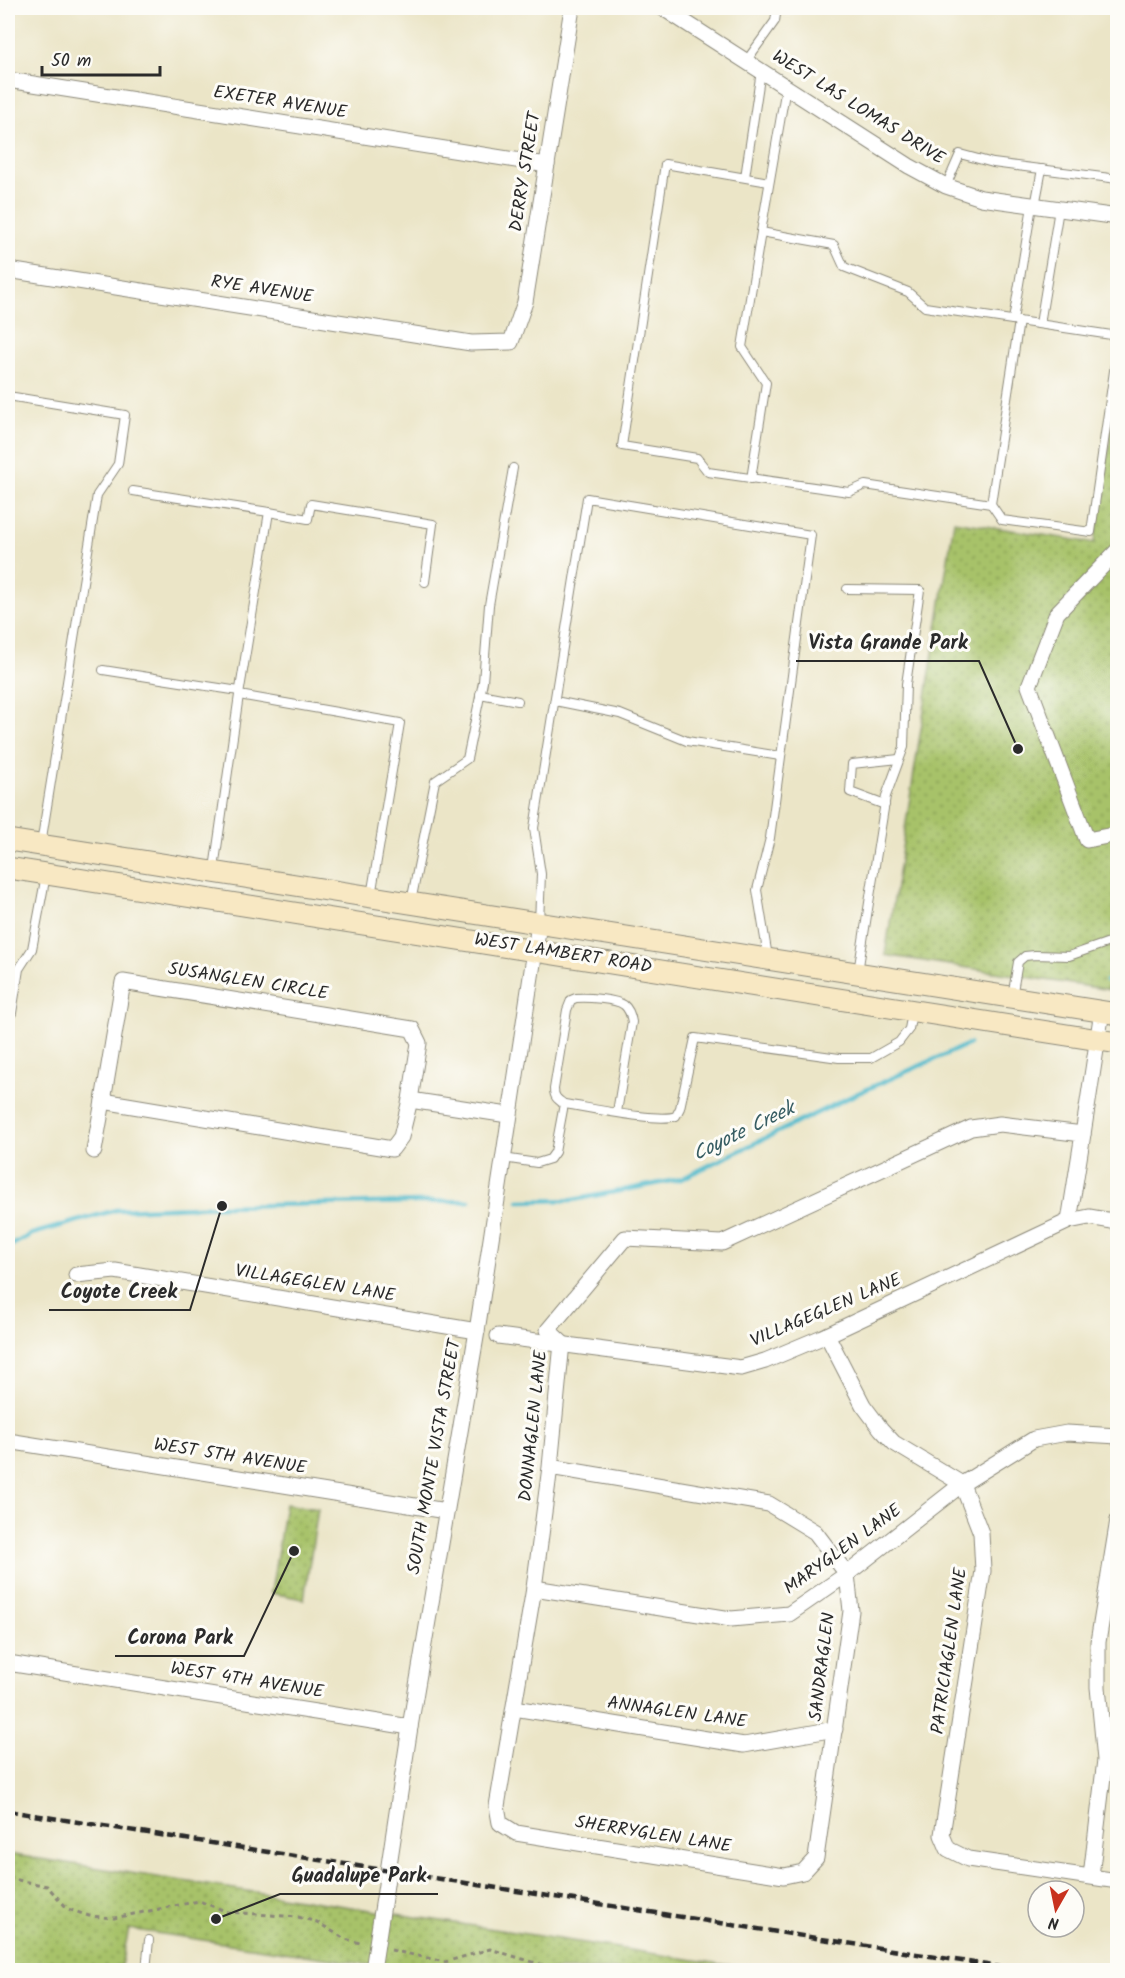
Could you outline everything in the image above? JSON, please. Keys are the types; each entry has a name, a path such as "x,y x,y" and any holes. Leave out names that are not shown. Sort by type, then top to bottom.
{"main road":[{"name":"WEST LAMBERT ROAD","path":"8,840 1110,1013"},
{"name":"WEST LAMBERT ROAD","path":"8,868 1108,1041"}],"street":[{"name":"DERRY STREET","path":"512,342 525,302 572,8"},
{"name":"WEST LAS LOMAS DRIVE","path":"663,8 681,12 786,87 909,166 946,186 981,198 1118,217"},
{"name":"EXETER AVENUE","path":"8,80 547,165"},
{"name":"RYE AVENUE","path":"8,270 471,343 512,342"},
{"path":"1118,550 1057,613 1029,686 1087,840 1118,834"},
{"name":"SOUTH MONTE VISTA STREET","path":"374,1971 410,1727 477,1331 508,1115 536,950 538,924"},
{"name":"SUSANGLEN CIRCLE","path":"94,1151 123,982 412,1029 419,1043 410,1101 401,1137 393,1149 103,1101"},
{"path":"1069,1221 1083,1134 1108,1041 1110,1013"},
{"path":"410,1101 508,1115"},
{"name":"DONNAGLEN LANE","path":"500,1823 497,1806 534,1588 550,1467 562,1343 548,1330 625,1238 722,1243 970,1128 1000,1124 1083,1134"},
{"name":"VILLAGEGLEN LANE","path":"498,1336 741,1368 765,1361 827,1335 1069,1221 1089,1217 1118,1222"},
{"name":"VILLAGEGLEN LANE","path":"76,1275 115,1271 477,1331"},
{"path":"827,1335 863,1405 881,1429 894,1443 962,1484"},
{"name":"MARYGLEN LANE","path":"534,1588 732,1619 789,1614 847,1574 962,1484 1034,1439 1067,1433 1118,1436"},
{"name":"WEST 5TH AVENUE","path":"8,1440 446,1511"},
{"path":"550,1467 769,1504 815,1532 847,1574"},
{"name":"PATRICIAGLEN LANE","path":"962,1484 981,1533 983,1571 942,1835 948,1850 968,1859 1118,1881"},
{"path":"1091,1876 1111,1761 1098,1687 1098,1642 1114,1563 1118,1520"},
{"name":"SANDRAGLEN","path":"803,1872 816,1858 835,1730 851,1611 847,1574"},
{"name":"WEST 4TH AVENUE","path":"8,1663 410,1727"},
{"name":"ANNAGLEN LANE","path":"514,1708 744,1745 835,1730"},
{"name":"SHERRYGLEN LANE","path":"500,1823 516,1833 784,1876 803,1872"}],"lane":[{"path":"747,60 775,21 777,8"},
{"path":"745,177 762,70"},
{"path":"751,479 766,383 742,347 786,87"},
{"path":"946,186 960,154 993,163 1118,179"},
{"path":"769,182 665,164 622,446 697,458 708,472 751,479 849,492 866,486 991,504"},
{"path":"1042,169 1016,321 991,504 1002,520 1090,532 1118,343"},
{"path":"1040,324 1059,209"},
{"path":"761,232 834,245 844,267 908,292 925,307 1118,336"},
{"path":"8,396 125,415 118,464 97,495 41,846"},
{"path":"410,904 435,781 467,759 483,682 489,604 513,468"},
{"path":"133,491 308,519 311,504 433,524 425,582"},
{"path":"538,924 541,874 534,828 587,498 811,535 770,838 758,890 768,959"},
{"path":"213,874 239,693 269,513"},
{"path":"848,590 920,590 906,684 904,747 885,805 858,974"},
{"path":"103,670 400,723 370,897"},
{"path":"480,694 518,701"},
{"path":"555,701 620,714 687,741 780,756"},
{"path":"885,805 850,792 852,764 899,759"},
{"path":"8,1012 12,1013 19,969 32,950 46,874"},
{"path":"1012,998 1018,962 1025,956 1069,956 1118,939"},
{"path":"617,1112 632,1022 631,1016 623,1004 576,998 571,1000 567,1010 554,1095 564,1104 617,1112 666,1119 676,1116 683,1101 695,1038 839,1058 863,1059 878,1054 899,1042 909,1029 912,1010"},
{"path":"502,1158 537,1163 550,1160 555,1152 564,1104"},
{"path":"146,1971 149,1940"}],"path":[{"path":"8,1878 47,1887 68,1909 89,1917 114,1918 199,1901 228,1912 298,1917 317,1922 345,1939 445,1962 490,1949 559,1971"}],"green space":[{"path":"1117,395 1117,991 885,955 954,521 1094,543"},
{"path":"285,1504 318,1509 304,1599 271,1593"},
{"path":"8,1854 759,1970 405,1970 129,1929 120,1970 8,1970"}],"waterway":[{"name":"Coyote Creek","path":"1106,981 1118,978"},
{"name":"Coyote Creek","path":"519,1201 573,1200 681,1179 856,1094 969,1044"},
{"name":"Coyote Creek","path":"8,1247 32,1234 116,1210 469,1201"}],"railway":[{"path":"8,1811 1019,1970"}],"place":[{"name":"Vista Grande Park","path":"1018,749"},
{"name":"Coyote Creek","path":"222,1206"},
{"name":"Corona Park","path":"294,1551"},
{"name":"Guadalupe Park","path":"216,1919"}]}
